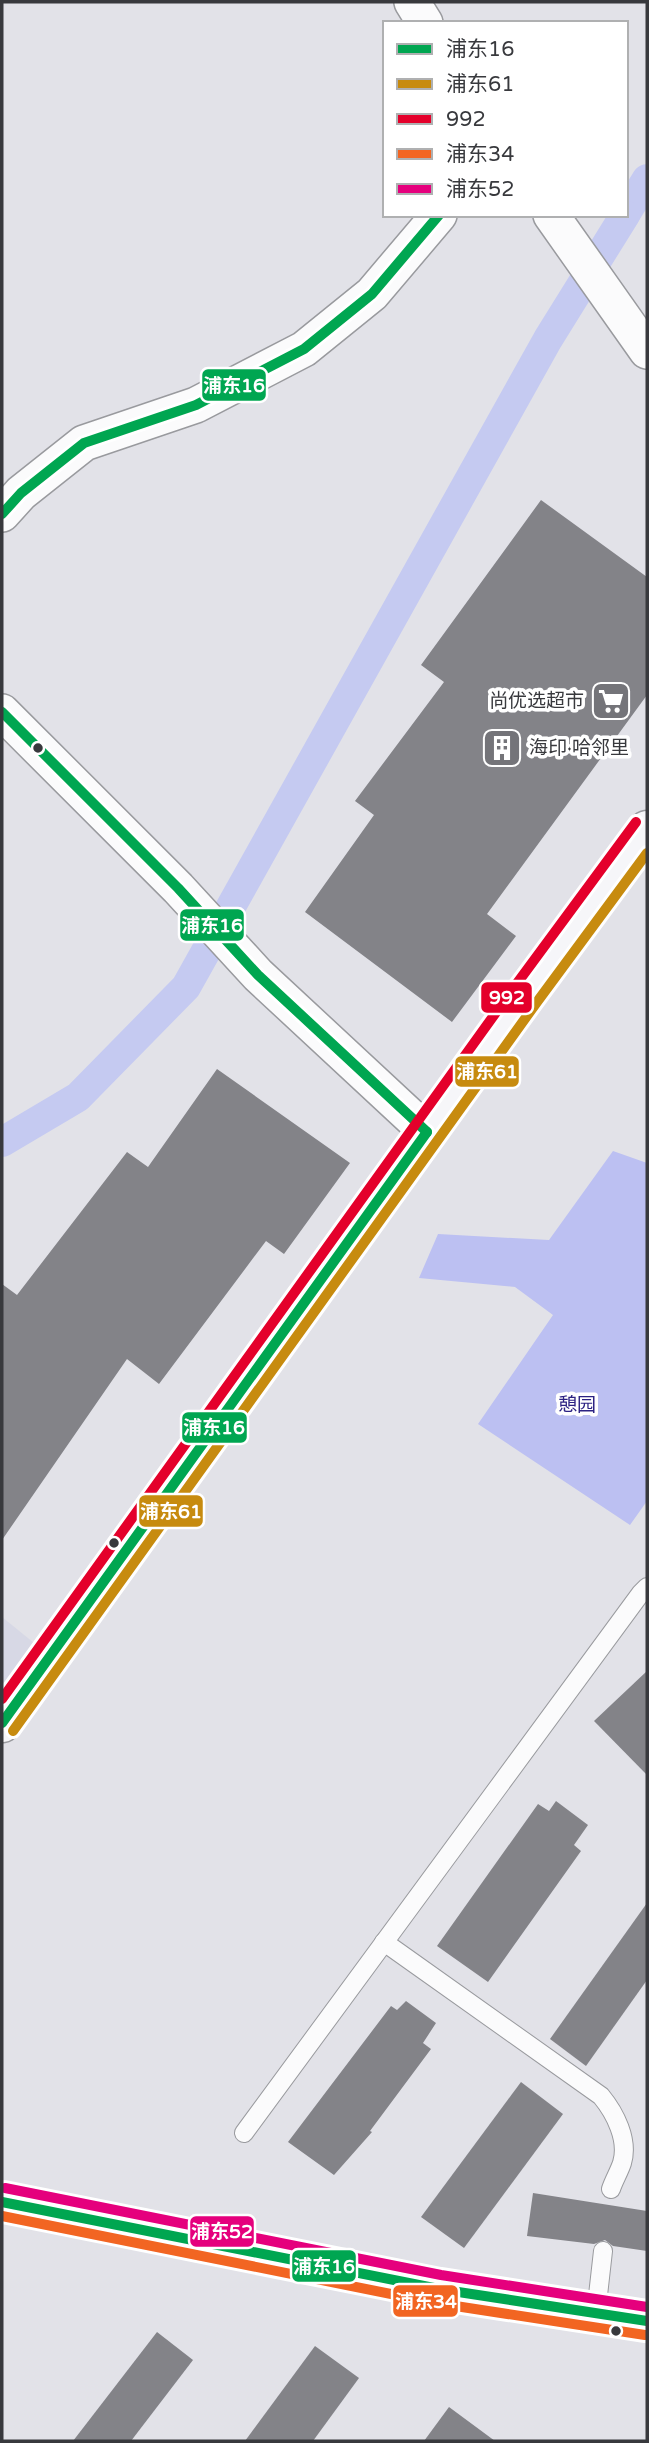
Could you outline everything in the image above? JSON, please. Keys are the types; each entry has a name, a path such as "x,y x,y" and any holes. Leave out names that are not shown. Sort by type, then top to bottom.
{"street":[{"path":"412,2 424,21"},
{"path":"2,514 21,493 83,443 196,405 304,349 372,294 437,217"},
{"path":"552,217 640,340"},
{"path":"2,712 178,888 258,975 427,1132"},
{"path":"2,1723 647,830"},
{"path":"2,2202 439,2289 647,2320"}],"lane":[{"path":"244,2133 647,1587"},
{"path":"384,1942 601,2096 614,2112 621,2135 623,2160 611,2189"},
{"path":"596,2313 603,2251"}],"shaded area":[{"path":"2,1617 34,1643 2,1687"}],"green space":[{"name":"憩园","path":"613,1151 647,1163 647,1501 630,1525 478,1424 553,1315 515,1287 419,1278 438,1234 549,1240"}],"building":[{"name":"海印·哈邻里","path":"541,500 647,577 647,695 487,914 516,936 452,1022 305,912 374,815 355,801 444,682 421,665"},
{"path":"217,1069 350,1163 284,1254 266,1241 159,1384 127,1359 2,1540 2,1284 17,1295 127,1152 148,1167"},
{"path":"647,1671 647,1775 594,1721"},
{"path":"556,1801 588,1825 574,1845 581,1851 488,1982 437,1946 538,1804 549,1811"},
{"path":"647,1903 647,1980 586,2066 550,2039"},
{"path":"406,2001 436,2023 423,2043 431,2049 370,2131 372,2132 334,2175 288,2142 391,2006 397,2010"},
{"path":"521,2082 563,2114 464,2248 421,2217"},
{"path":"533,2193 647,2211 647,2251 613,2246 605,2240 594,2244 527,2236"},
{"path":"157,2332 193,2360 131,2441 73,2441"},
{"path":"315,2346 359,2378 313,2441 245,2441"},
{"path":"449,2407 495,2441 424,2441"}],"waterway":[{"path":"628,210 647,179"},
{"path":"2,1142 78,1097 186,987 548,339 624,217"}],"transit line":[{"name":"浦东16","path":"2,514 21,493 84,443 196,405 304,349 372,294 437,217"},
{"name":"浦东16","path":"2,712 178,888 258,975 427,1132"},
{"name":"992","path":"2,1699 636,822"},
{"name":"浦东61","path":"13,1731 647,853"},
{"name":"浦东16","path":"2,1723 427,1132"},
{"name":"浦东52","path":"5,2188 441,2275 647,2307"},
{"name":"浦东16","path":"2,2202 439,2289 647,2321"},
{"name":"浦东34","path":"2,2216 436,2303 645,2335"}],"place":[{"name":"尚优选超市","path":"611,701"},
{"name":"海印·哈邻里","path":"502,748"}]}
